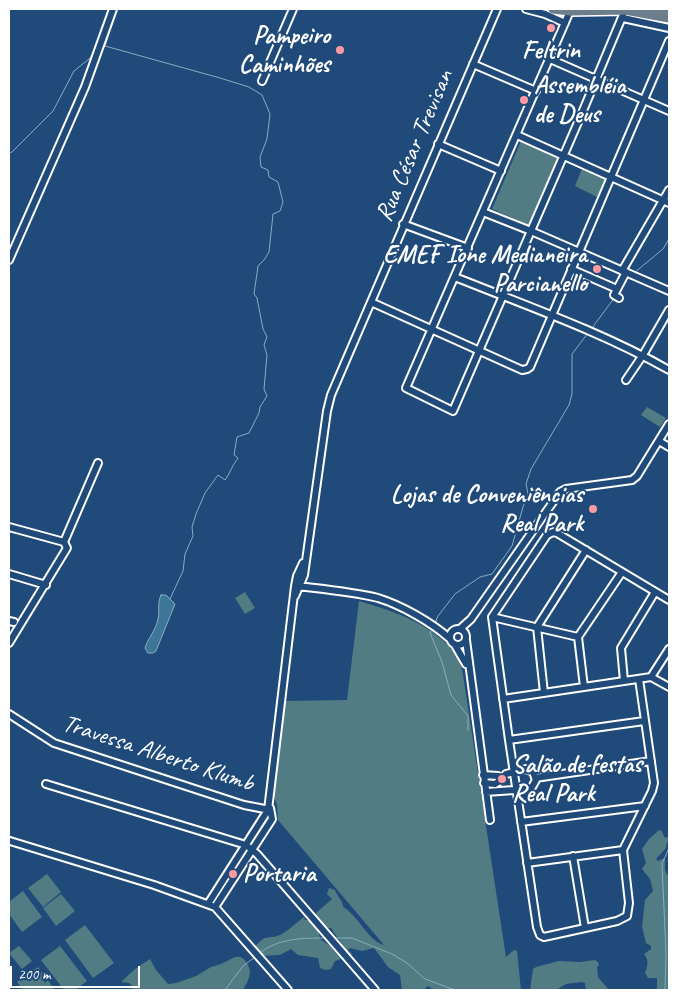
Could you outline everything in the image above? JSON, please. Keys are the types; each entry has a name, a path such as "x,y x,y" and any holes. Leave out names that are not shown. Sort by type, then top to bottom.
{"highway":[{"path":"553,9 669,18"},
{"path":"656,9 669,12"}],"street":[{"path":"9,260 85,88 113,9"},
{"path":"262,81 293,9"},
{"name":"Rua César Trevisan","path":"269,808 280,700 295,596 304,575 328,406 403,224 497,9"},
{"path":"526,9 566,22"},
{"path":"559,9 566,22"},
{"path":"570,10 484,212 406,388 453,411 624,14 669,28"},
{"path":"371,302 522,370 527,369 530,366 669,41"},
{"path":"550,59 669,111"},
{"path":"473,64 536,91"},
{"path":"517,134 666,202"},
{"path":"438,144 501,171"},
{"path":"619,298 614,295 624,271 666,202 669,190"},
{"path":"484,212 669,291"},
{"path":"403,224 468,248"},
{"path":"571,269 617,289"},
{"path":"455,278 643,355 669,370"},
{"path":"626,380 669,310"},
{"path":"455,645 461,645 461,633 560,492 566,489 632,480 637,476 669,424"},
{"path":"659,441 669,447"},
{"path":"9,643 65,553 64,542 98,463"},
{"path":"9,527 64,542"},
{"path":"639,679 654,783 652,791 623,850 629,904 627,916 617,921 548,937 540,935 537,927 515,785 492,616 548,535 553,532 557,532 669,600"},
{"path":"544,693 537,627 586,550"},
{"path":"584,687 578,637 622,572"},
{"path":"9,574 46,585"},
{"path":"298,586 376,598 390,602 438,628 455,645 468,667"},
{"path":"624,681 621,648 655,592"},
{"path":"492,616 578,637"},
{"path":"438,628 461,633"},
{"path":"449,638 451,631 461,633"},
{"path":"461,633 468,667 490,820"},
{"path":"651,677 669,649"},
{"path":"503,699 651,677 669,687"},
{"name":"Travessa Alberto Klumb","path":"9,714 54,743 244,805 269,808"},
{"path":"509,740 644,721"},
{"path":"535,778 651,762"},
{"path":"526,769 533,772 535,778 535,784 528,789 506,780 514,772 526,769"},
{"path":"483,775 498,782 484,783"},
{"path":"46,784 249,847 375,990"},
{"path":"486,792 515,785"},
{"path":"521,822 645,806"},
{"path":"215,907 269,808"},
{"path":"10,841 154,885 215,907 288,990"},
{"path":"208,904 249,847"},
{"path":"527,863 623,850"},
{"path":"573,856 586,928"}],"green space":[{"path":"521,141 559,159 529,225 492,209"},
{"path":"583,166 607,176 597,197 575,186"},
{"path":"647,407 666,418 660,427 641,415"},
{"path":"245,592 255,608 245,614 235,598"},
{"path":"359,601 386,609 426,628 448,645 459,660 463,675 506,957 514,950 517,951 521,990 434,990 428,986 423,990 402,990 400,975 388,967 374,948 362,951 350,948 348,950 352,954 350,956 331,928 323,929 319,933 320,939 330,946 341,959 335,961 331,969 325,970 320,968 318,958 298,955 291,949 280,955 258,956 255,947 262,940 280,935 304,917 305,920 312,920 317,912 332,899 327,894 329,888 335,890 343,907 369,934 384,945 278,820 277,805 273,794 284,701 347,700"},
{"path":"659,830 662,831 664,837 669,838 666,848 656,859 658,861 664,858 665,870 669,878 669,990 657,990 657,978 648,978 645,973 648,963 644,954 651,949 651,946 646,943 642,927 645,900 653,891 650,879 642,869 646,863 642,849"},
{"path":"47,874 61,892 43,907 28,888"},
{"path":"23,891 42,917 22,932 9,914 9,902"},
{"path":"61,894 75,911 56,926 43,908"},
{"path":"85,925 114,963 93,978 65,940"},
{"path":"19,946 32,961 22,969 9,953"},
{"path":"60,946 87,981 75,990 64,990 41,960"},
{"path":"235,957 244,959 250,969 247,983 243,990 132,990 133,987 129,983 121,982 150,959 156,970 168,984 196,976 211,967"},
{"path":"595,960 599,965 597,967 598,977 609,990 586,990 585,983 582,982 566,984 556,990 530,990 533,969 536,967 559,961 580,962"},
{"path":"38,967 55,990 23,990 17,982"}],"water":[{"path":"161,595 166,595 175,604 156,651 148,653 145,648 157,623"}],"waterway":[{"path":"103,48 117,9"},
{"path":"105,46 249,87 262,95 270,114 267,139 260,157 261,167 268,170 269,177 278,182 283,202 280,211 273,214 269,252 258,266 254,294 257,298 263,329 267,337 264,345 267,355 264,389 267,396 249,433 237,437 234,455 238,458 227,478 225,480 218,475 205,493 192,527 193,536 185,554 183,571 170,599"},
{"path":"9,153 53,111 74,71 94,55"},
{"path":"634,273 663,249 669,239"},
{"path":"621,288 629,277"},
{"path":"592,328 615,297"},
{"path":"435,623 438,616 455,594 480,577 492,574 512,546 528,494 526,484 531,469 569,405 572,394 572,354 588,333"},
{"path":"432,629 430,633 442,662 451,695 468,716 468,730"},
{"path":"665,990 666,953 662,864 669,848"},
{"path":"260,953 275,944 283,942 326,938"},
{"path":"335,938 352,938 392,954 407,963 425,979 455,990"},
{"path":"225,990 243,966 255,957"}],"tunnel":[{"path":"498,782 507,782"}],"place":[{"name":"Feltrin","path":"551,28"},
{"name":"Pampeiro Caminhões","path":"340,50"},
{"name":"Assembléia de Deus","path":"524,100"},
{"name":"EMEF Ione Medianeira Parcianello","path":"597,269"},
{"name":"Lojas de Conveniências Real Park","path":"593,509"},
{"name":"Salão de festas Real Park","path":"502,779"},
{"name":"Portaria","path":"233,874"}]}
